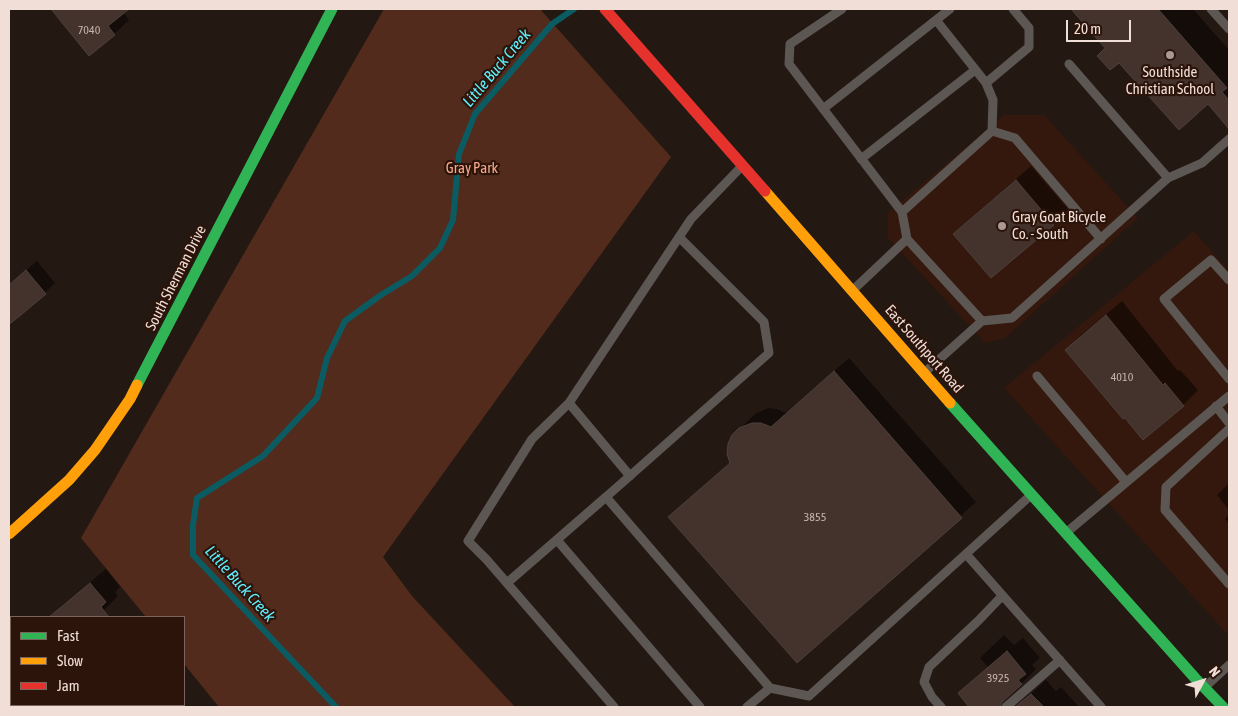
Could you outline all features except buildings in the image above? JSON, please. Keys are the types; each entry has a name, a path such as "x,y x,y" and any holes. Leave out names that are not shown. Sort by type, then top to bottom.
{"main road":[{"name":"South Sherman Drive","path":"9,534 48,501 69,480 95,450 130,398 332,9"},
{"name":"East Southport Road","path":"605,9 1031,495 1223,707"}],"lane":[{"path":"842,9 790,44 789,64 902,212 907,239 982,321"},
{"path":"823,109 950,9"},
{"path":"986,83 1029,47 1029,28 1013,9"},
{"path":"1211,9 1229,29"},
{"path":"902,212 992,131 994,100 986,83 936,20"},
{"path":"1069,64 1168,178"},
{"path":"861,159 975,70"},
{"path":"992,131 1015,138 1101,239"},
{"path":"925,372 982,321 1012,318 1168,178 1202,163 1229,139"},
{"path":"614,707 507,582 468,540 532,438 569,403 691,219 743,166"},
{"path":"507,582 769,353 764,322 679,237"},
{"path":"852,290 907,239"},
{"path":"1229,280 1211,260 1164,300 1229,379"},
{"path":"1037,376 1126,482"},
{"path":"1066,533 1229,396"},
{"path":"569,403 630,476"},
{"path":"1216,406 1229,423"},
{"path":"1229,430 1166,487 1165,510 1229,584"},
{"path":"606,497 770,688 809,696 1031,495"},
{"path":"557,540 700,707"},
{"path":"966,554 1101,707"},
{"path":"941,707 932,697 924,682 929,667 1002,596"},
{"path":"1006,707 1060,660"},
{"path":"1204,688 1229,666"},
{"path":"747,707 770,688"}],"shaded area":[{"path":"1004,115 1044,115 1138,218 1005,338 985,343 888,238 888,213"},
{"path":"1194,231 1229,271 1229,636 1004,388"}],"green space":[{"name":"Gray Park","path":"384,9 540,9 671,157 383,557 412,596 515,707 219,707 185,665 185,616 145,616 81,538"}],"waterway":[{"name":"Little Buck Creek","path":"336,707 193,555 193,525 197,498 263,456 317,398 327,358 345,321 381,295 412,276 440,248 453,220 459,154 475,114 552,24 574,9"}],"traffic: fast":[{"path":"137,385 332,9"},
{"path":"950,403 1223,707"}],"traffic: slow":[{"path":"765,191 950,403"},
{"path":"9,534 69,480 95,450 130,399 137,385"}],"traffic: jam":[{"path":"605,9 765,191"}],"place":[{"name":"Southside Christian School","path":"1170,55"},
{"name":"Gray Goat Bicycle Co. - South","path":"1002,226"}]}
